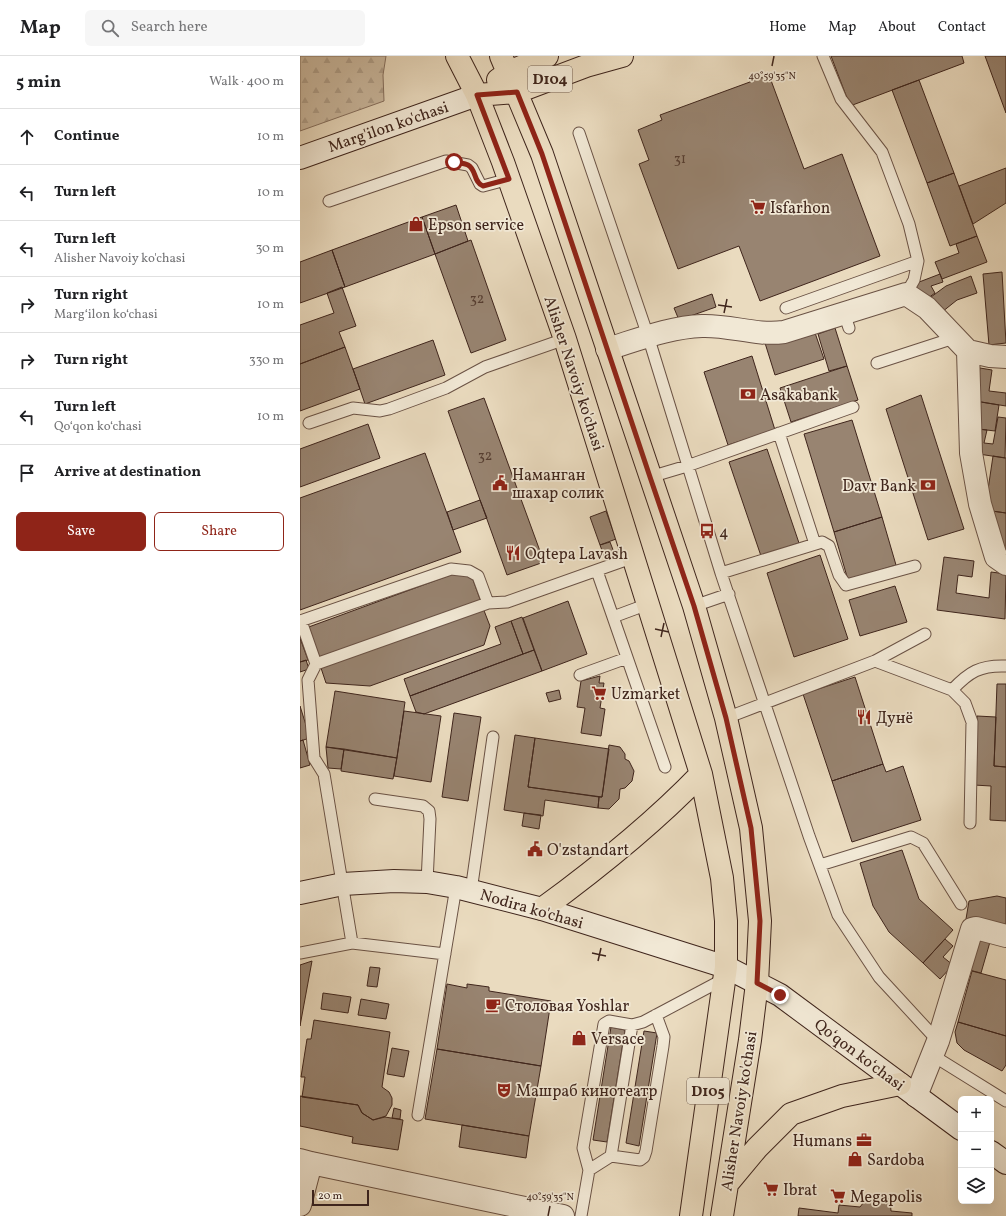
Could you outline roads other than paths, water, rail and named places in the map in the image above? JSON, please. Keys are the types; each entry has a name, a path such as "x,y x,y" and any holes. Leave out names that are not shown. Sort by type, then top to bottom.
{"main road":[{"name":"Alisher Navoiy ko'chasi","path":"457,56 477,95 509,179 565,338 701,774 722,878 726,921 725,973 691,1216"},
{"name":"D104","path":"477,95 509,73 547,56"},
{"name":"D104","path":"509,73 586,66 622,56"},
{"name":"D105","path":"509,73 542,154 694,606 726,718 751,828 760,921 757,983"},
{"path":"542,909 604,863 701,774"},
{"name":"Alisher Navoiy ko'chasi","path":"722,1216 750,1040 757,983"},
{"path":"727,1184 758,1148 791,1114 842,1096 908,1090"}],"street":[{"name":"Marg'ilon ko'chasi","path":"300,158 477,95"},
{"path":"607,349 648,336 678,329 702,326 734,327 768,334 847,321 906,294 927,308 961,344 990,356 1006,357"},
{"path":"961,344 971,453 980,504 996,557 1006,564"},
{"name":"Nodira ko'chasi","path":"300,893 344,884 394,881 427,882 464,889 542,909 757,983"},
{"path":"908,1090 935,1048 972,929 976,928 1006,936"},
{"name":"Qoʻqon koʻchasi","path":"757,983 780,995 958,1127"},
{"path":"994,1154 1006,1163"},
{"path":"300,1204 305,1162 563,1216"}],"lane":[{"path":"823,56 841,99 882,152 909,224 918,261 914,280 906,294"},
{"path":"579,133 648,336 721,574 809,836 838,915 879,977 935,1048 1006,1101"},
{"path":"329,200 446,161 468,165 472,168 480,184 483,186 509,179"},
{"path":"786,308 918,261"},
{"path":"309,423 352,408 380,411 389,409 446,388 485,367 565,338"},
{"path":"877,363 961,344"},
{"path":"650,477 687,466 779,432 853,407"},
{"path":"779,432 814,544"},
{"path":"721,574 822,542 829,546 838,575 846,585 915,566"},
{"path":"352,942 344,884 324,774 314,758 305,696 308,680 316,664 488,603 507,602 634,557"},
{"path":"316,664 300,621 451,569 469,571 478,576 488,603"},
{"path":"597,571 665,767"},
{"path":"694,606 728,594"},
{"path":"613,617 648,604"},
{"path":"726,718 876,661 925,634"},
{"path":"580,675 627,658"},
{"path":"876,661 952,690 965,703 972,722 970,823"},
{"path":"952,690 963,678 979,668 994,665 1006,666"},
{"path":"418,1115 445,954 464,889 493,737"},
{"path":"375,799 423,806 429,811 430,819 427,882"},
{"path":"820,865 911,837 918,839 923,843 961,904"},
{"path":"300,953 352,942 445,954"},
{"path":"581,1216 589,1170 583,1148 604,1024 609,1021 632,1024 643,1022 725,973"},
{"path":"589,1170 611,1156 640,1160 644,1157 664,1037 656,1015"},
{"path":"611,1156 632,1024"}],"place":[{"name":"Isfarhon","path":"758,207"},
{"name":"Epson service","path":"416,224"},
{"name":"Asakabank","path":"748,394"},
{"name":"Наманган шахар солик","path":"500,483"},
{"name":"Davr Bank","path":"928,485"},
{"name":"4","path":"707,531"},
{"name":"Oqtepa Lavash","path":"513,553"},
{"name":"Uzmarket","path":"599,693"},
{"name":"Дунё","path":"864,717"},
{"name":"O'zstandart","path":"535,849"},
{"name":"Столовая Yoshlar","path":"493,1005"},
{"name":"Versace","path":"579,1038"},
{"name":"Машраб кинотеатр","path":"504,1090"},
{"name":"Humans","path":"864,1140"},
{"name":"Sardoba","path":"855,1159"},
{"name":"Ibrat","path":"771,1189"},
{"name":"Megapolis","path":"838,1196"}]}
